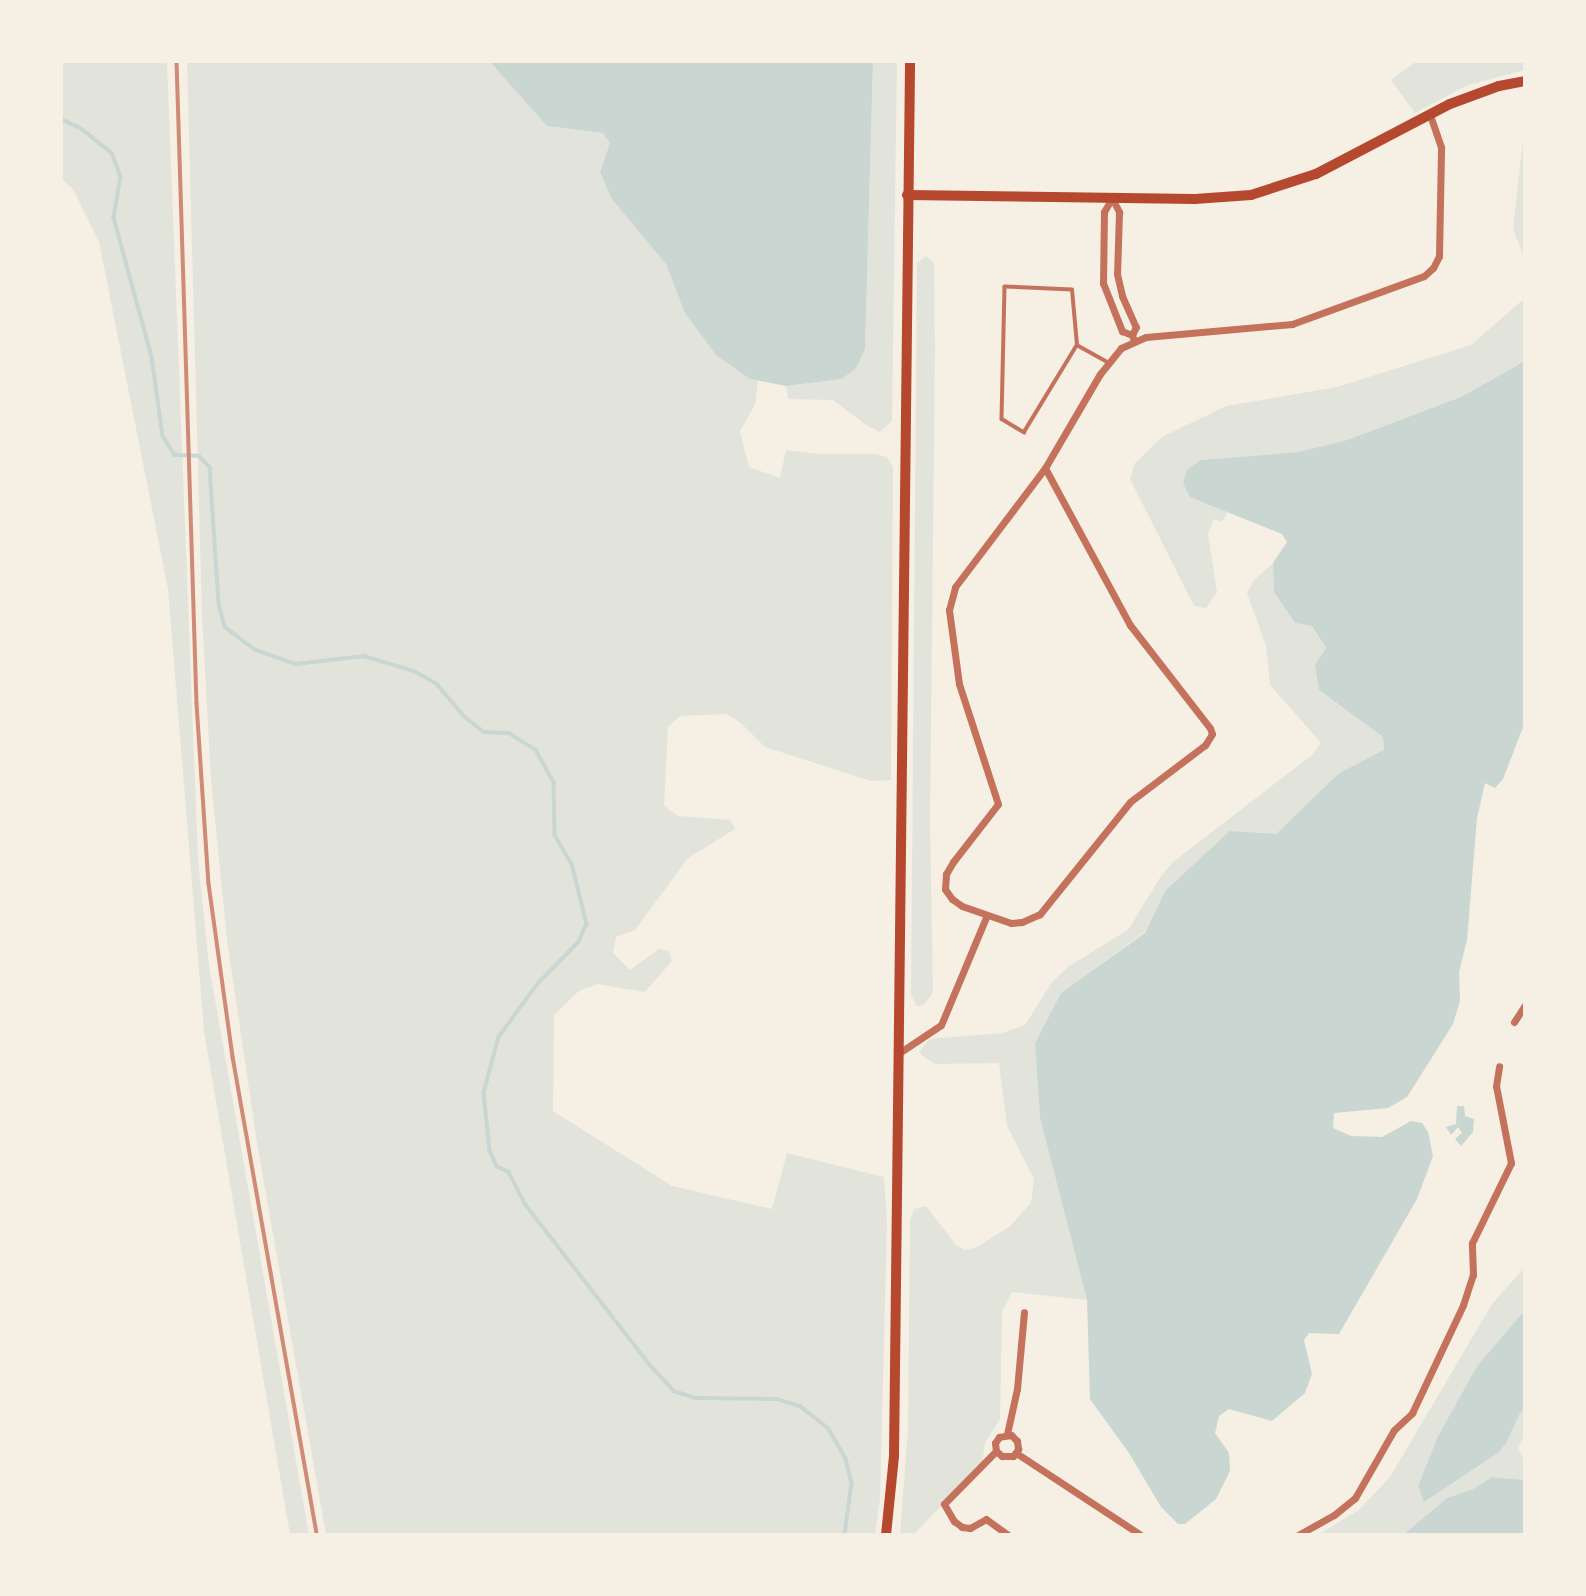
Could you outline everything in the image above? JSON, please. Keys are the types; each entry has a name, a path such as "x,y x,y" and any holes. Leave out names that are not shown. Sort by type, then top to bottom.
{"main road":[{"path":"886,1535 894,1456 909,61"},
{"path":"907,195 1195,199 1271,191 1316,174 1430,115 1481,92 1525,81"}],"street":[{"path":"1112,198 1104,212 1103,283 1122,331 1133,338 1292,324 1424,276 1433,268 1439,256 1441,147 1430,115"},
{"path":"1045,468 1130,625 1212,734 1205,745 1130,802 1040,914 1022,922 1011,923 962,906 952,899 945,889 946,874 953,862 998,804 962,697 950,598 955,587 1045,468 1108,362 1133,338 1136,327 1122,296 1117,274 1119,212 1112,198"},
{"path":"899,1053 941,1025 987,915"},
{"path":"1514,1022 1525,1005"},
{"path":"1298,1535 1334,1515 1355,1498 1394,1430 1412,1413 1464,1305 1473,1275 1472,1243 1511,1163 1496,1086 1499,1066"},
{"path":"1008,1535 986,1519 970,1528 962,1527 954,1521 944,1504 996,1451 997,1440 1007,1434 1020,1363 1024,1312"},
{"path":"1007,1434 1017,1441 1016,1453"},
{"path":"996,1451 1006,1458 1016,1453"},
{"path":"1016,1453 1141,1535"}],"lane":[{"path":"1005,287 1072,290 1077,345 1024,432 1002,419 1005,287"},
{"path":"1077,345 1108,362"}],"shaded area":[{"path":"61,61 167,61 198,860 209,965 309,1535 290,1535 204,1031 168,589 99,242 73,189 62,180"},
{"path":"187,61 489,61 547,126 603,133 610,143 600,172 611,198 667,264 685,313 750,379 758,381 755,405 740,431 749,467 780,478 786,450 819,454 876,454 887,457 893,467 891,780 871,781 765,747 741,723 726,714 680,716 668,727 664,806 678,816 730,820 735,829 688,858 635,930 616,937 613,953 630,970 659,949 669,951 672,961 645,992 597,984 579,991 554,1015 553,1111 672,1186 772,1209 787,1153 884,1177 887,1223 880,1499 875,1535 326,1535 257,1143 227,940 211,780 202,617"},
{"path":"489,61 873,61 865,349 856,368 842,379 786,386 750,379 716,355 685,313 666,264 611,198 600,172 610,143 603,133 547,126"},
{"path":"873,61 897,61 892,421 880,432 833,400 788,399 786,386 842,379 865,349"},
{"path":"1417,61 1525,61 1525,70 1468,85 1415,113 1391,80"},
{"path":"1525,122 1525,295 1523,255 1513,229"},
{"path":"926,256 934,263 935,348 930,821 933,992 925,1004 917,1007 911,995 917,263"},
{"path":"1525,298 1525,361 1461,397 1347,440 1298,452 1201,460 1190,497 1228,511 1222,522 1214,519 1208,533 1217,592 1206,608 1194,606 1130,479 1135,463 1162,437 1226,406 1337,387 1471,345"},
{"path":"1525,361 1525,722 1503,779 1495,788 1485,783 1477,818 1467,940 1459,972 1460,1001 1453,1024 1407,1097 1388,1108 1334,1113 1333,1128 1351,1136 1382,1137 1411,1121 1422,1123 1428,1132 1433,1156 1417,1199 1339,1334 1309,1333 1304,1340 1312,1374 1305,1393 1272,1421 1229,1409 1219,1416 1215,1433 1229,1453 1230,1471 1216,1499 1185,1524 1178,1524 1161,1507 1129,1453 1090,1399 1087,1300 1040,1118 1035,1043 1061,993 1145,933 1165,891 1230,831 1276,834 1339,773 1384,750 1383,737 1319,690 1315,665 1326,648 1312,626 1295,623 1274,592 1273,563 1287,542 1282,534 1190,497 1183,483 1187,470 1201,460 1298,452 1347,440 1461,397"},
{"path":"1273,563 1274,592 1295,623 1312,626 1326,649 1319,690 1383,737 1384,750 1339,773 1276,834 1165,891 1145,932 1061,993 1035,1043 1040,1118 1087,1300 1012,1292 1002,1312 1000,1419 985,1443 982,1464 913,1535 900,1535 908,1428 910,1220 914,1209 926,1206 956,1245 965,1250 977,1247 1009,1227 1031,1203 1034,1179 1007,1126 999,1063 935,1064 919,1053 929,1039 1003,1033 1025,1025 1052,982 1069,966 1128,930 1161,876 1173,862 1312,755 1321,743 1270,685 1266,646 1247,593 1254,580"},
{"path":"1457,1106 1464,1106 1465,1116 1474,1119 1473,1132 1461,1146 1455,1139 1462,1133 1458,1127 1451,1135 1446,1127 1456,1124"},
{"path":"1525,1267 1525,1310 1477,1366 1438,1436 1418,1486 1424,1502 1507,1442 1520,1413 1525,1409 1525,1436 1518,1448 1525,1460 1525,1480 1492,1477 1473,1489 1447,1498 1403,1535 1318,1535 1360,1509 1390,1477 1492,1304"},
{"path":"1525,1310 1525,1409 1520,1413 1507,1442 1499,1452 1424,1502 1418,1486 1438,1436 1477,1366"},
{"path":"1492,1477 1525,1480 1525,1535 1403,1535 1447,1498 1473,1489"}],"waterway":[{"path":"61,119 82,129 112,153 121,176 114,218 152,357 163,436 175,455 199,456 210,467 219,604 225,627 256,650 296,664 364,656 414,671 437,684 465,717 484,732 509,733 536,750 554,782 555,835 572,864 587,924 579,942 538,984 499,1037 484,1093 490,1151 497,1166 509,1172 526,1205 651,1366 674,1391 695,1398 777,1399 800,1406 829,1429 846,1459 852,1483 845,1535"}],"railway":[{"path":"177,61 197,704 209,884 233,1057 317,1535"}]}
